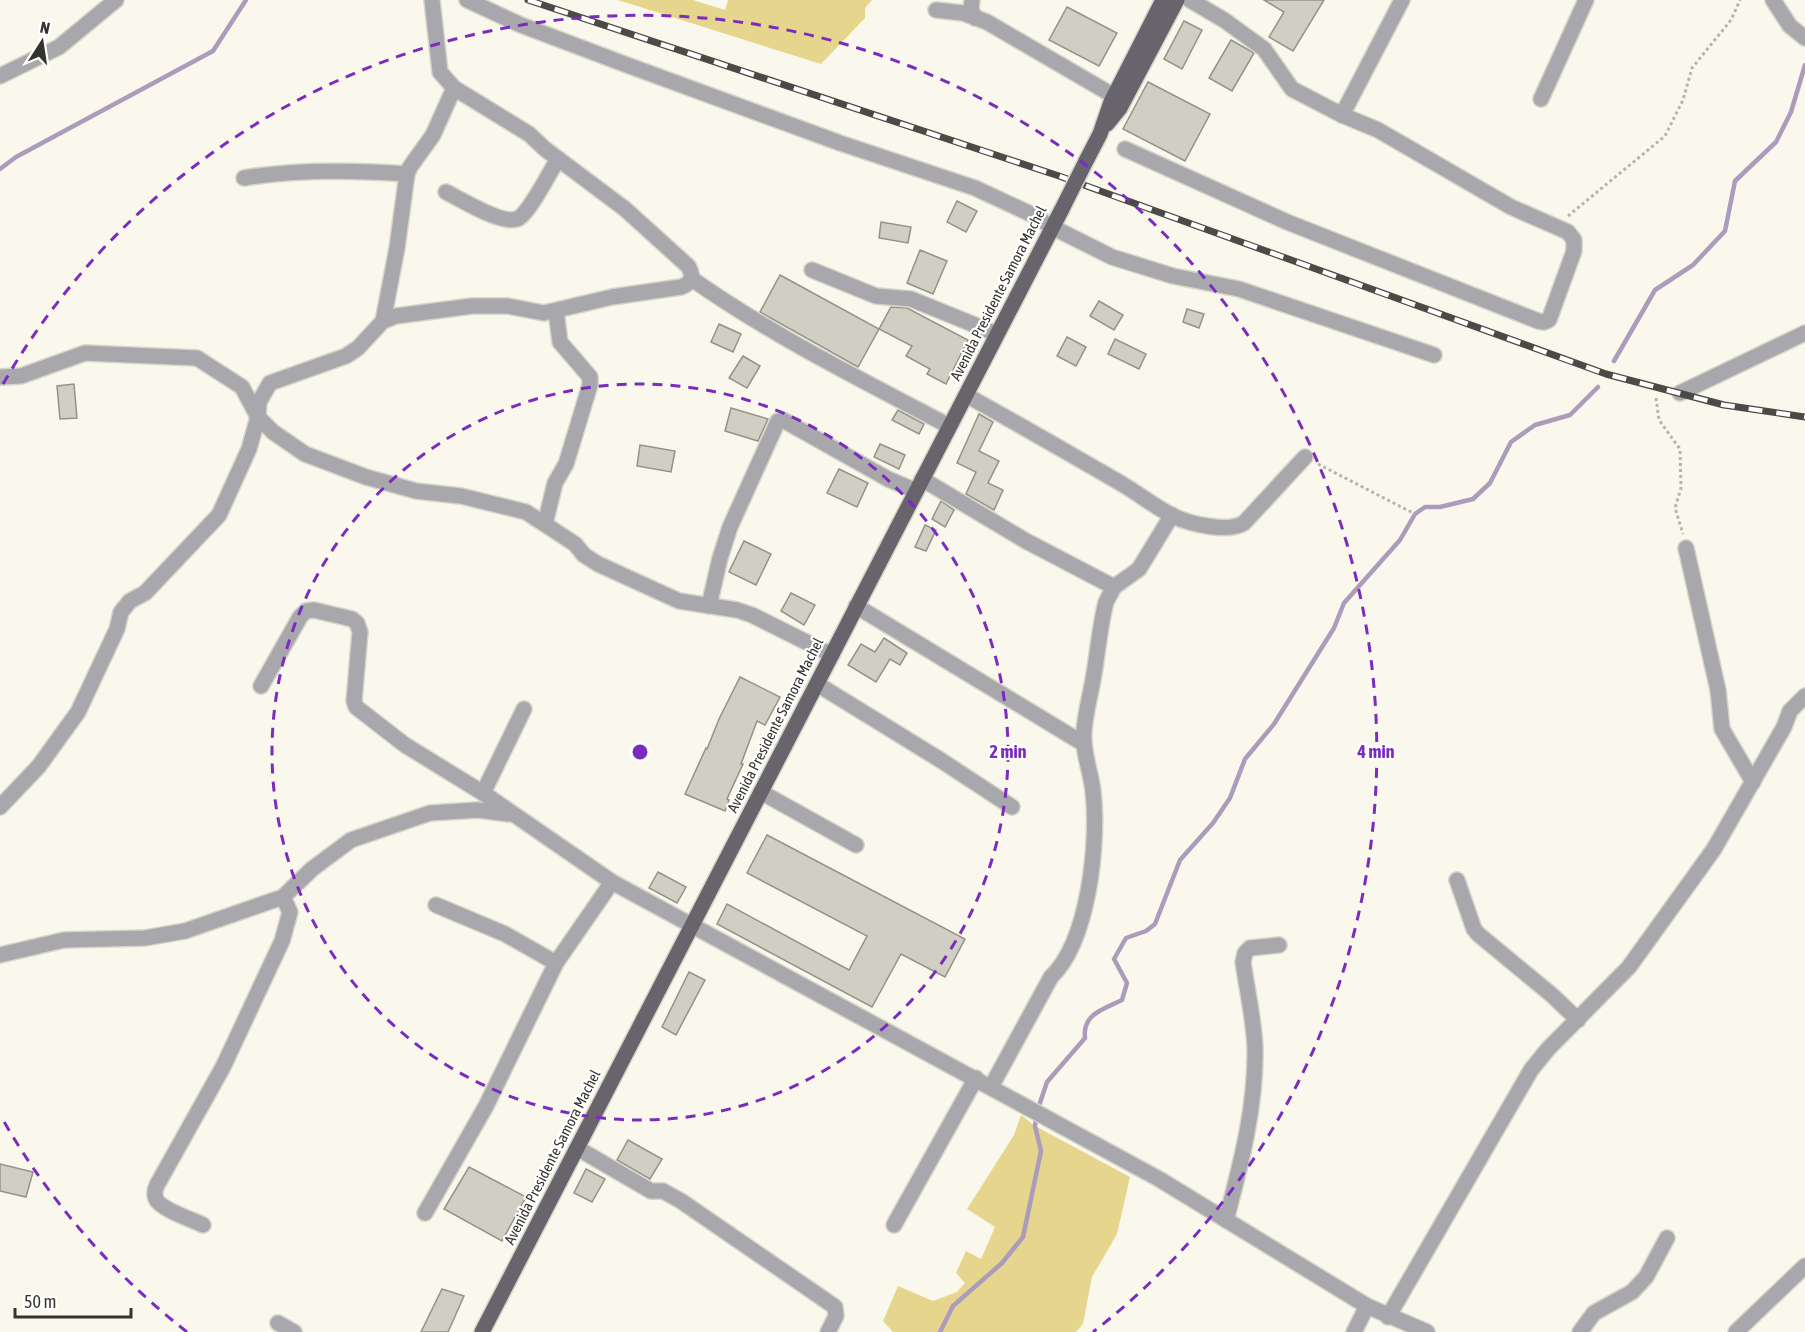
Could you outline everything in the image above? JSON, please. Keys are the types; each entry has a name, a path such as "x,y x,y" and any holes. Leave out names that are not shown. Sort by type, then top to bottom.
{"main road":[{"name":"Avenida Presidente Samora Machel","path":"1100,134 1120,108 1177,0"},
{"name":"Avenida Presidente Samora Machel","path":"482,1332 1062,209 1100,134 1114,96 1150,26 1177,0"}],"street":[{"path":"0,76 59,47 116,0"},
{"path":"0,807 39,766 78,712 117,629 121,612 130,601 146,593 219,515 249,449 258,417 259,402 270,383 346,356 358,348 383,321 396,316 472,306 508,306 544,313 612,297 681,287 692,279 692,272 688,266 625,209 519,127 454,88 441,72 432,0"},
{"path":"467,0 521,25 627,65 840,143 950,178 1035,216 1112,257 1173,276 1239,289 1434,355"},
{"path":"972,0 971,9 975,18"},
{"path":"1150,26 1155,6 1153,0"},
{"path":"1125,149 1287,222 1538,321 1549,320 1574,251 1574,240 1568,232 1511,207 1378,130 1342,116 1292,89 1264,49 1224,20 1177,0"},
{"path":"1342,116 1402,0"},
{"path":"1541,99 1586,0"},
{"path":"1773,0 1790,26 1805,38"},
{"path":"936,10 963,13 987,22 1114,96"},
{"path":"383,321 397,248 407,174 438,125 454,88"},
{"path":"446,192 496,217 510,220 519,218 526,211 558,159"},
{"path":"244,177 318,171 407,174"},
{"path":"812,270 876,296 911,298 997,334"},
{"path":"692,279 739,312 949,426"},
{"path":"545,524 555,483 566,464 590,385 590,377 560,342 556,311"},
{"path":"1680,393 1805,333"},
{"path":"0,377 21,376 85,354 197,358 242,387 258,417 273,432 305,454 356,473 416,491 461,496 526,512 575,544 584,555 598,564 679,601 737,610 752,615 832,654"},
{"path":"966,395 1172,515 1216,527 1237,528 1244,523 1305,457"},
{"path":"709,606 730,526 778,421 783,420 888,479 919,485 1114,586"},
{"path":"991,1087 1051,976 1062,966 1068,954 1089,887 1095,852 1096,827 1084,732 1106,602 1114,586 1139,569 1172,515"},
{"path":"1686,548 1718,690 1722,729 1753,782"},
{"path":"856,606 1084,744"},
{"path":"261,686 300,617 306,611 314,610 352,619 357,623 360,632 354,700 356,707 405,745 483,794 612,882 1159,1179 1367,1306 1427,1332"},
{"path":"817,684 1012,807"},
{"path":"1388,1317 1531,1070 1548,1049 1629,967 1714,849 1784,727 1790,711 1805,696"},
{"path":"483,794 524,709"},
{"path":"761,792 856,845"},
{"path":"0,955 64,940 163,936 185,931 284,897 312,869 351,840 430,813 478,810 512,815"},
{"path":"1457,880 1474,929 1478,934 1553,996 1578,1020"},
{"path":"425,1213 486,1106 556,963 612,882"},
{"path":"203,1225 162,1206 156,1200 155,1192 223,1067 282,941 290,912 284,897"},
{"path":"436,905 488,926 556,963"},
{"path":"1226,1220 1240,1169 1254,1088 1255,1047 1244,962 1245,953 1250,948 1279,945"},
{"path":"894,1225 976,1078"},
{"path":"577,1148 651,1191 663,1191 681,1201 835,1307 836,1316 828,1332"},
{"path":"1580,1332 1594,1313 1632,1292 1646,1277 1667,1238"},
{"path":"1736,1332 1805,1266"},
{"path":"1354,1332 1367,1306"},
{"path":"278,1323 294,1332"}],"path":[{"path":"1567,217 1665,136 1683,100 1692,68 1731,20 1740,0"},
{"path":"1656,398 1659,420 1680,449 1681,488 1675,508 1686,548"},
{"path":"1305,457 1415,514"}],"shaded area":[{"path":"618,0 693,0 725,10 728,0 872,0 865,8 865,18 821,64"},
{"path":"1021,1115 1035,1126 1130,1177 1117,1234 1092,1277 1083,1324 1076,1332 893,1332 883,1321 898,1286 933,1301 957,1292 965,1283 956,1273 966,1251 981,1259 995,1227 967,1209 1014,1135"}],"building":[{"path":"1264,0 1324,0 1293,51 1269,37 1284,12"},
{"path":"1067,7 1117,33 1099,66 1049,40"},
{"path":"1184,21 1202,30 1182,69 1164,59"},
{"path":"1231,40 1254,53 1232,91 1209,78"},
{"path":"1148,82 1210,114 1185,161 1123,129"},
{"path":"957,201 977,211 966,232 947,222"},
{"path":"881,222 911,227 908,243 879,238"},
{"path":"920,250 947,261 933,294 907,283"},
{"path":"780,275 879,329 858,367 760,312"},
{"path":"1099,301 1123,315 1114,330 1090,316"},
{"path":"891,307 907,308 968,340 946,384 927,374 930,369 906,356 912,346 879,329"},
{"path":"1187,309 1204,314 1199,328 1183,322"},
{"path":"719,324 741,334 733,352 711,342"},
{"path":"1067,337 1086,347 1076,366 1057,356"},
{"path":"1115,339 1146,354 1139,369 1108,354"},
{"path":"743,356 760,366 747,388 729,378"},
{"path":"74,384 77,418 60,419 57,386"},
{"path":"731,408 768,419 758,441 725,431"},
{"path":"898,410 924,424 919,434 892,420"},
{"path":"979,414 993,422 979,451 999,461 988,483 1003,490 994,510 966,494 976,472 957,463"},
{"path":"880,444 905,455 899,469 874,457"},
{"path":"640,445 675,451 671,472 637,466"},
{"path":"839,469 868,483 857,507 827,493"},
{"path":"941,501 954,510 945,527 932,519"},
{"path":"925,525 936,530 926,551 915,547"},
{"path":"744,541 771,554 756,585 729,572"},
{"path":"791,593 815,605 804,625 781,611"},
{"path":"884,638 907,653 900,665 890,659 876,682 848,665 861,644 875,652"},
{"path":"740,677 780,697 765,725 757,721 741,764 743,764 727,799 729,800 725,811 685,794"},
{"path":"767,835 965,939 945,977 901,954 872,1007 717,924 727,904 849,970 867,936 747,873"},
{"path":"658,872 686,887 677,903 649,888"},
{"path":"689,972 705,980 676,1035 662,1027"},
{"path":"628,1140 662,1159 650,1179 617,1160"},
{"path":"0,1164 33,1172 26,1197 0,1191"},
{"path":"469,1167 526,1197 502,1241 444,1209"},
{"path":"586,1169 605,1179 592,1202 574,1193"},
{"path":"442,1289 464,1296 448,1332 421,1332"}],"waterway":[{"path":"0,169 16,157 213,51 246,0"},
{"path":"1614,361 1655,290 1693,265 1725,231 1735,181 1776,142 1791,112 1805,65"},
{"path":"940,1332 953,1306 1002,1263 1023,1237 1041,1151 1035,1126 1037,1112 1047,1082 1085,1038 1087,1023 1096,1013 1122,1000 1127,983 1114,959 1126,938 1146,931 1155,924 1180,860 1213,823 1230,798 1245,759 1274,724 1334,628 1344,603 1400,540 1415,514 1425,507 1440,507 1473,499 1490,483 1511,442 1535,425 1570,415 1598,387"}],"railway":[{"path":"528,0 1059,176 1606,374 1724,405 1805,417"}]}
